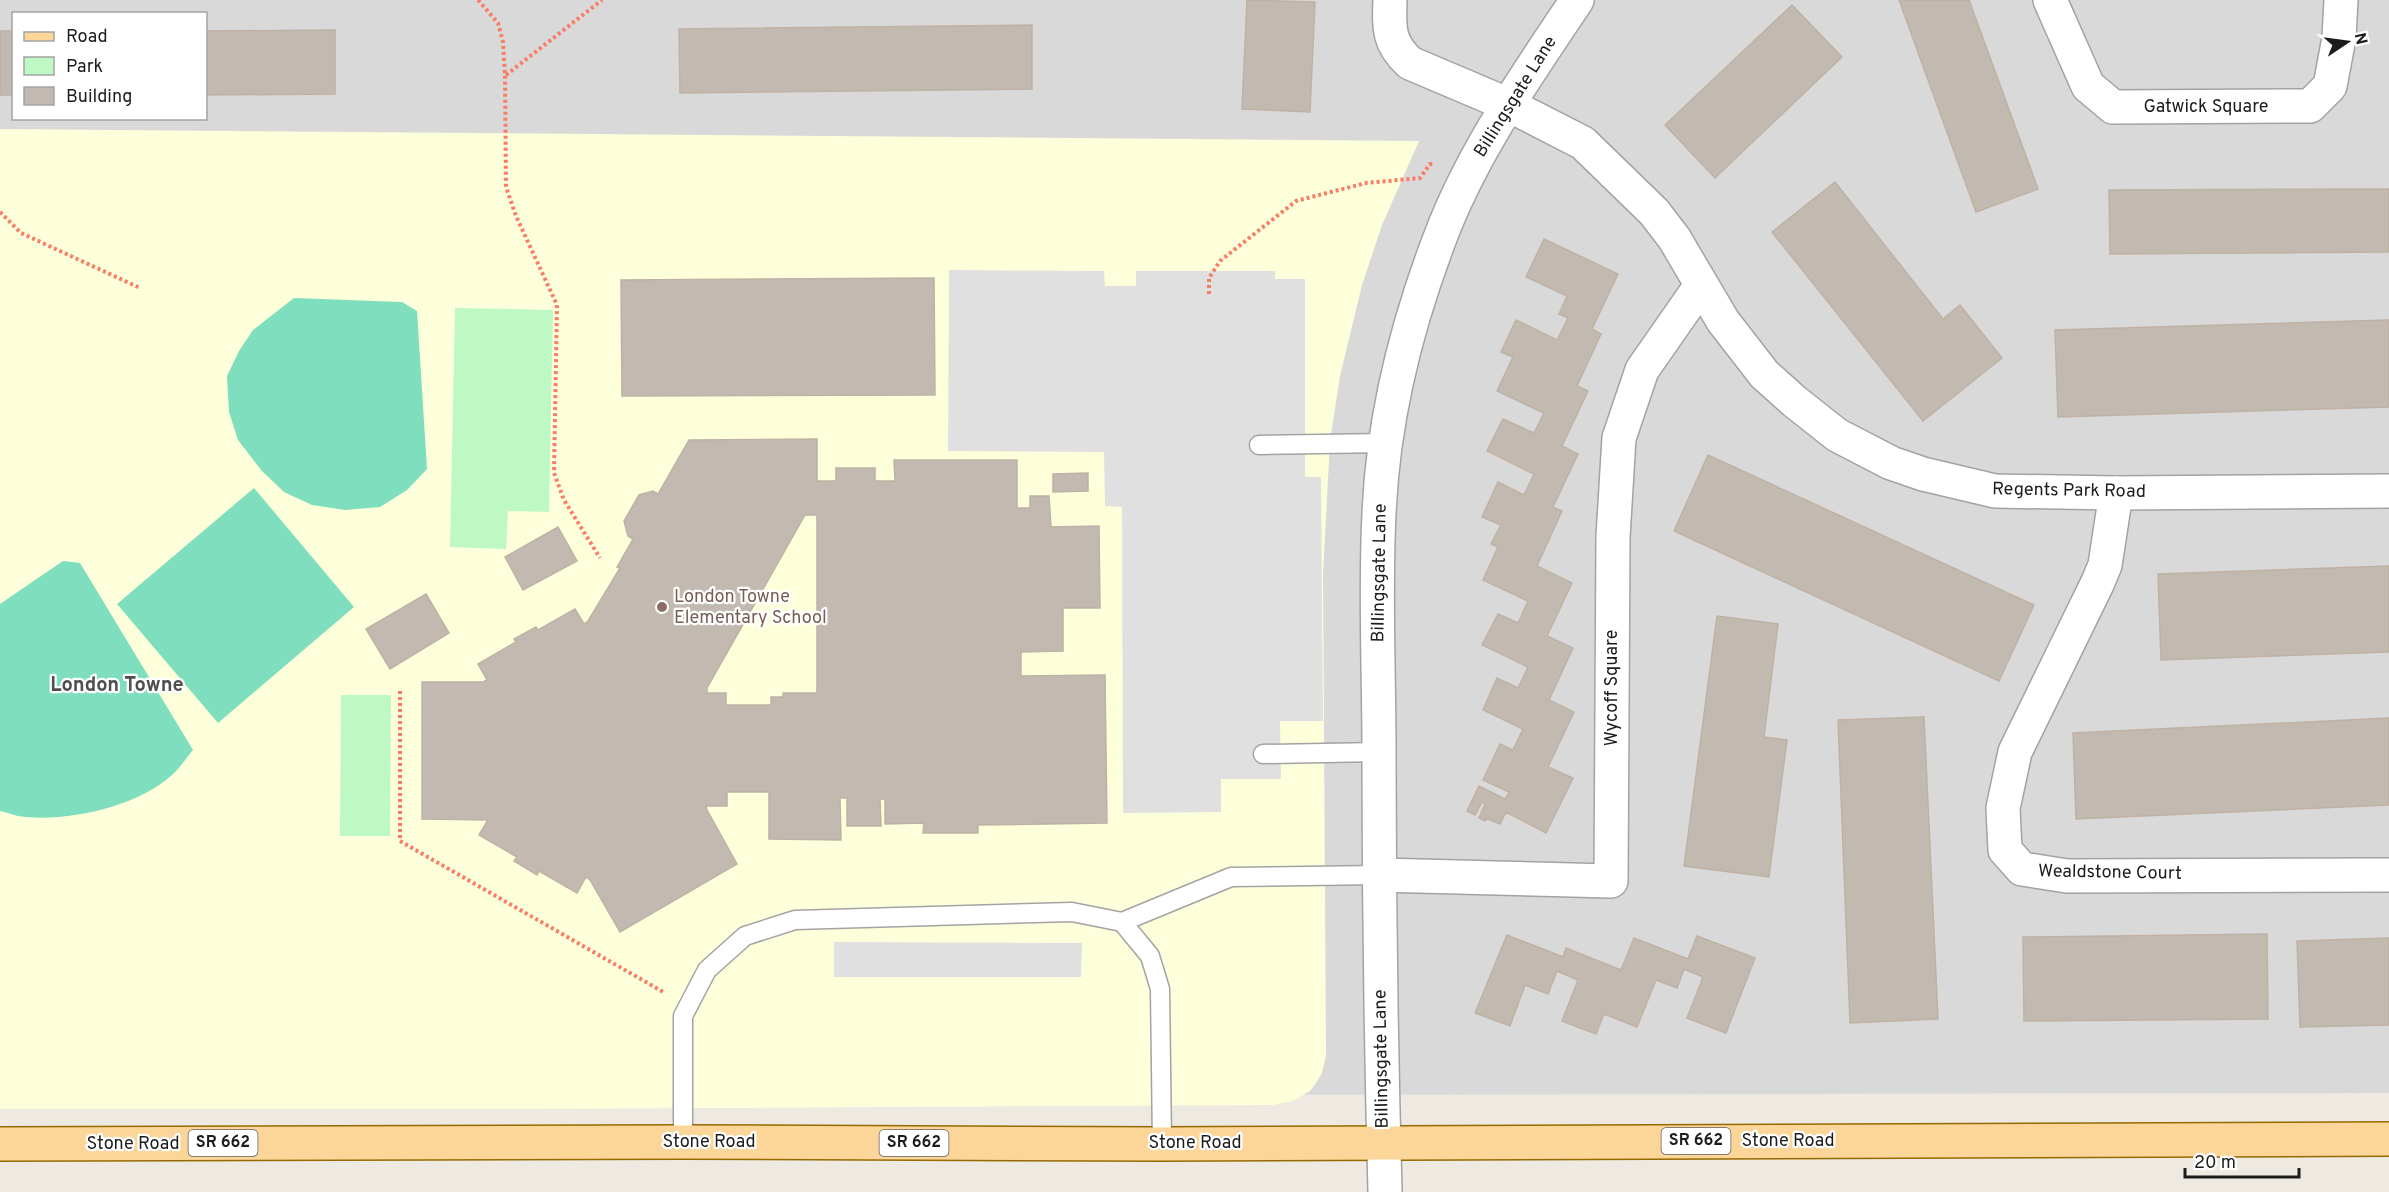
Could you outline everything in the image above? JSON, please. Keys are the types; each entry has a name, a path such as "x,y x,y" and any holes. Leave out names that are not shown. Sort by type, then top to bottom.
{"main road":[{"name":"Stone Road","path":"0,1144 683,1142 1162,1144 2389,1138"}],"street":[{"name":"Regents Park Road","path":"1390,0 1389,30 1397,51 1410,63 1509,105 1583,143 1654,212 1674,238 1723,321 1764,374 1837,435 1891,463 1934,477 1995,491 2116,493 2389,491"},
{"name":"Billingsgate Lane","path":"1385,1192 1379,875 1379,513 1386,442 1400,366 1418,301 1444,228 1468,175 1509,105 1577,0"},
{"name":"Gatwick Square","path":"2050,0 2088,86 2113,107 2310,106 2330,86 2339,38 2341,0"},
{"name":"Wycoff Square","path":"1379,875 1611,881 1613,537 1619,438 1642,370 1695,294 1704,289"},
{"name":"Wealdstone Court","path":"2116,493 2105,565 2014,752 2003,808 2005,850 2022,869 2067,876 2389,875"}],"lane":[{"path":"1259,445 1386,442"},
{"path":"1263,754 1379,752"},
{"path":"683,1142 683,1016 707,970 745,936 795,920 1072,912 1122,922 1231,877 1379,875"},
{"path":"1122,922 1150,956 1160,989 1162,1144"}],"path":[{"path":"478,0 498,23 503,42 506,187 533,257 557,305 554,473 564,500 600,558"},
{"path":"505,75 602,0"},
{"path":"1209,294 1209,278 1220,261 1296,201 1366,183 1420,177 1430,164 1468,175"},
{"path":"0,212 21,233 140,288"},
{"path":"400,691 400,841 688,1006"}],"shaded area":[{"path":"0,0 2389,0 2389,1093 0,1097"},
{"name":"London Towne Elementary School","path":"0,129 1419,141 1382,225 1362,285 1340,376 1330,441 1323,574 1326,1056 1322,1073 1316,1083 1310,1091 1293,1101 1272,1105 0,1109"},
{"path":"949,270 1104,271 1105,286 1136,286 1136,271 1275,271 1275,279 1305,279 1305,477 1321,477 1323,721 1280,721 1281,779 1221,779 1221,812 1123,813 1122,507 1105,506 1104,452 948,451"},
{"path":"834,942 1082,943 1081,977 834,977"}],"green space":[{"path":"294,298 402,302 417,311 427,469 407,490 380,507 345,510 312,505 284,492 261,470 238,440 229,412 227,376 239,351 253,330"},
{"path":"455,308 553,310 549,512 508,511 506,549 450,547"},
{"path":"254,488 354,607 218,723 117,604"},
{"path":"63,561 80,563 193,750 175,772 158,786 123,803 84,814 45,818 20,816 0,811 0,604"},
{"path":"341,695 391,695 390,836 340,836"}],"building":[{"path":"1247,0 1315,2 1310,112 1242,109"},
{"path":"1899,0 1969,0 2038,189 1976,212"},
{"path":"1792,5 1842,57 1715,178 1665,125"},
{"path":"1032,25 1032,89 680,93 679,29"},
{"path":"335,30 335,94 207,95 207,31"},
{"path":"0,31 12,31 12,95 0,95"},
{"path":"1835,182 1943,319 1960,305 2002,358 1923,421 1772,232"},
{"path":"2389,189 2389,252 2110,254 2109,190"},
{"path":"1544,239 1618,274 1592,329 1601,334 1577,386 1588,391 1562,446 1578,454 1553,507 1562,511 1537,566 1572,583 1547,636 1573,648 1549,700 1574,712 1548,767 1573,778 1546,833 1506,812 1500,824 1486,818 1485,821 1479,818 1485,804 1482,802 1475,815 1467,811 1479,786 1505,799 1509,792 1483,780 1500,744 1513,750 1523,729 1483,710 1497,678 1518,688 1528,667 1482,645 1498,614 1518,623 1528,601 1483,580 1498,547 1491,544 1501,525 1482,517 1498,482 1524,495 1534,474 1487,451 1503,419 1534,433 1544,413 1497,391 1513,357 1501,352 1516,320 1557,340 1568,318 1559,314 1567,296 1526,277"},
{"path":"934,278 935,395 622,396 621,280"},
{"path":"2389,320 2389,407 2058,417 2055,330"},
{"path":"817,439 817,481 836,481 836,468 875,468 875,481 895,481 894,460 1017,460 1017,508 1030,508 1030,496 1049,496 1051,527 1099,526 1100,608 1063,608 1063,651 1021,652 1021,676 1105,675 1107,823 978,825 978,833 923,833 924,823 885,824 885,799 880,799 881,826 847,826 847,798 840,798 841,840 769,839 769,792 727,792 727,806 706,806 737,864 620,932 590,880 586,877 577,893 539,871 537,875 514,861 517,857 479,835 488,820 422,819 422,682 483,682 487,680 478,664 516,642 514,639 536,627 538,630 575,609 584,624 588,621 620,568 617,567 633,539 628,536 624,521 639,495 653,491 658,494 689,440","holes":["805,515 817,515 817,693 783,693 783,697 771,697 771,705 726,705 726,693 707,693 707,688"]},
{"path":"1708,455 2034,605 1999,681 1674,531"},
{"path":"1088,473 1088,491 1053,492 1053,474"},
{"path":"558,527 577,561 523,590 505,557"},
{"path":"2389,566 2389,652 2161,660 2158,574"},
{"path":"426,594 449,633 390,669 366,629"},
{"path":"1717,616 1778,624 1764,737 1787,740 1769,877 1684,866"},
{"path":"1924,717 1938,1019 1850,1023 1838,720"},
{"path":"2389,718 2389,805 2076,819 2073,733"},
{"path":"2267,934 2268,1019 2024,1021 2023,937"},
{"path":"1507,935 1563,957 1566,948 1621,970 1634,938 1688,959 1697,936 1755,958 1726,1033 1687,1018 1703,977 1684,969 1677,988 1656,980 1637,1027 1604,1014 1596,1034 1562,1021 1578,980 1557,971 1548,994 1525,985 1510,1026 1475,1013"},
{"path":"2389,938 2389,1025 2300,1027 2297,941"}],"place":[{"name":"London Towne Elementary School","path":"662,607"}],"district":[{"name":"London Towne","path":"117,686"}]}
